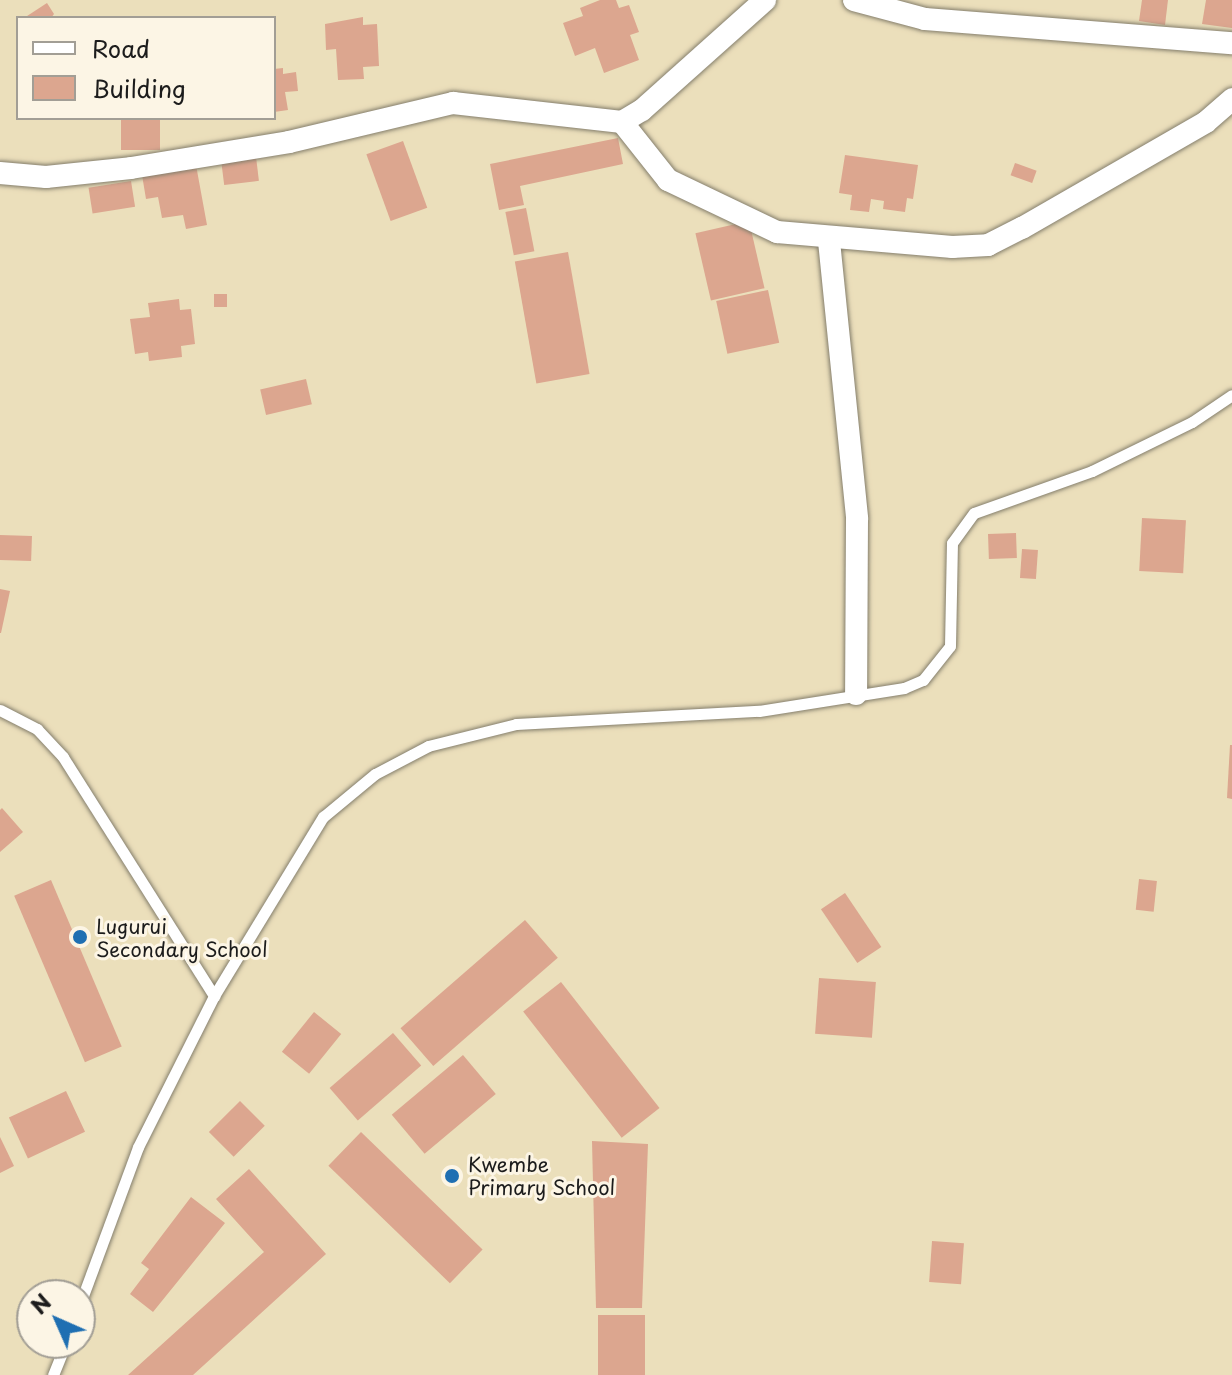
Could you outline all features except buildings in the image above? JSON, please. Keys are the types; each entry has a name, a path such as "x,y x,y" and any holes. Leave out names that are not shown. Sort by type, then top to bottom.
{"street":[{"path":"854,0 925,19 1232,43"},
{"path":"0,173 46,177 131,168 289,142 453,103 622,122 642,110 759,3"},
{"path":"622,122 668,180 706,203 777,232 829,241 988,245 1206,122 1232,99"},
{"path":"829,241 857,519 856,694"}],"lane":[{"path":"89,1279 138,1147 214,996 323,817 375,774 428,746 516,724 759,711 904,688 938,667 950,646 952,543 974,513 1092,471 1192,422 1232,395"},
{"path":"0,710 37,729 63,757 214,996"}],"place":[{"name":"Lugurui Secondary School","path":"80,937"},
{"name":"Kwembe Primary School","path":"452,1176"}]}
